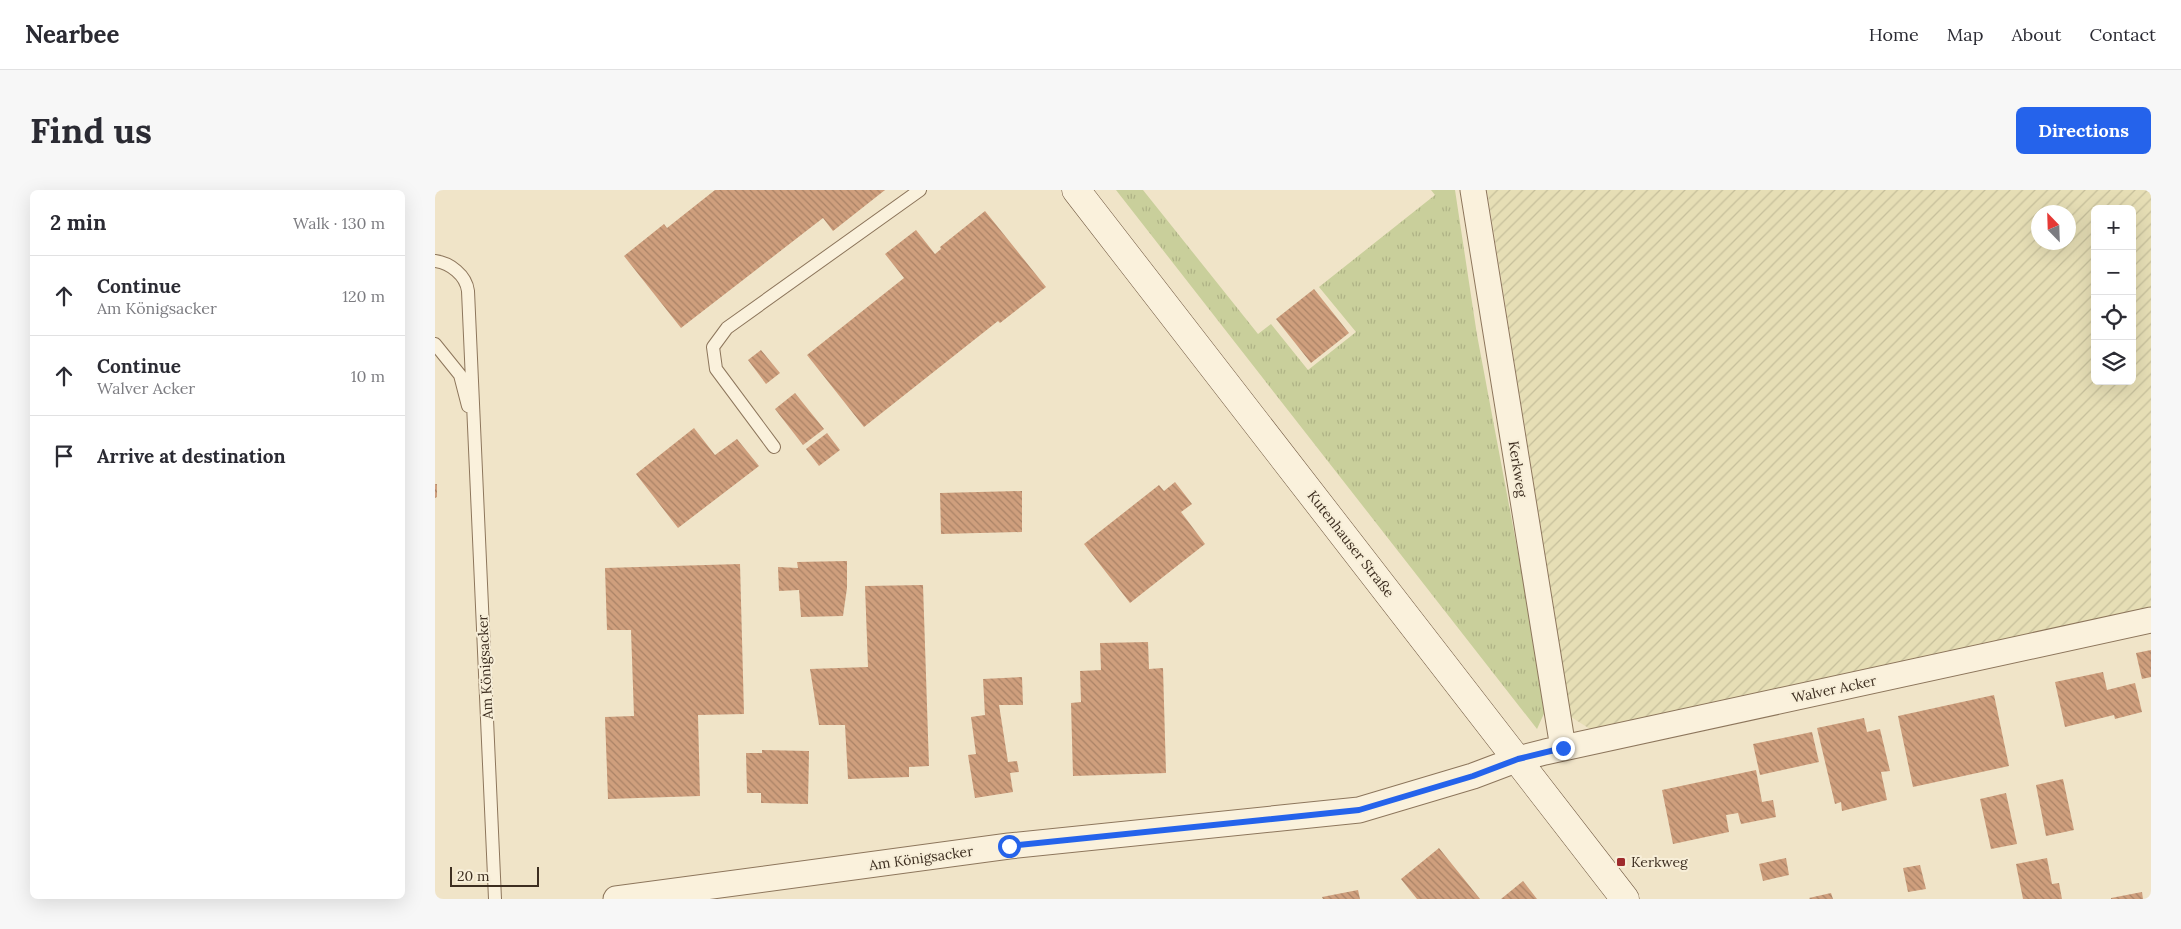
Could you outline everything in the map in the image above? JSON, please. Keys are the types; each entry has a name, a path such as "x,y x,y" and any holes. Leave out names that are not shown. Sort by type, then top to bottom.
{"street":[{"name":"Kutenhauser Straße","path":"1076,190 1625,899"},
{"name":"Kerkweg","path":"1473,190 1563,748"},
{"name":"Walver Acker","path":"1518,759 2151,620"},
{"name":"Am Königsacker","path":"615,899 1009,846 1359,810 1473,776 1518,759"}],"lane":[{"path":"774,448 716,369 713,347 727,328 920,190"},
{"name":"Am Königsacker","path":"435,261 457,271 467,285 495,899"},
{"name":"Am Königsacker","path":"435,344 460,375 475,435"}],"shaded area":[{"path":"1487,190 2151,190 2151,607 1590,729 1571,717"}],"green space":[{"path":"1116,190 1143,190 1258,334 1271,324 1308,370 1356,332 1319,287 1435,195 1431,190 1455,190 1477,335 1547,707 1537,729"}],"building":[{"path":"715,190 885,190 833,231 823,218 681,328 624,256 664,224 667,228"},
{"path":"985,211 1046,287 1000,323 998,321 864,427 807,355 904,278 885,254 916,230 935,254 941,249 940,247"},
{"path":"1314,289 1349,333 1311,363 1276,319"},
{"path":"761,350 780,373 766,384 748,360"},
{"path":"795,393 824,429 803,445 775,409"},
{"path":"694,428 715,455 737,439 759,466 678,528 636,474"},
{"path":"827,433 840,450 819,466 806,449"},
{"path":"1175,482 1192,504 1181,512 1205,544 1130,603 1084,544 1159,485 1164,491"},
{"path":"435,484 437,484 437,497 435,498"},
{"path":"1022,491 1022,532 941,534 940,493"},
{"path":"847,561 847,588 843,616 801,617 799,590 779,591 778,567 798,568 797,562"},
{"path":"740,564 744,714 698,715 700,796 608,799 605,717 634,716 631,630 607,630 605,568"},
{"path":"923,585 929,766 909,767 909,777 848,779 845,725 819,725 810,669 868,667 865,586"},
{"path":"1148,642 1149,669 1163,668 1166,773 1073,776 1071,703 1081,702 1080,671 1101,670 1100,643"},
{"path":"2151,650 2151,677 2142,679 2136,653"},
{"path":"2103,672 2107,690 2135,683 2142,712 2115,719 2114,715 2065,727 2055,682"},
{"path":"1022,677 1023,705 999,705 1008,762 1017,761 1019,772 1010,773 1013,792 975,798 968,755 976,754 971,717 985,715 983,679"},
{"path":"1994,695 2009,766 1913,787 1898,716"},
{"path":"1864,718 1867,732 1880,729 1890,771 1881,772 1887,800 1842,811 1841,802 1835,804 1817,728"},
{"path":"1812,732 1819,762 1760,775 1753,744"},
{"path":"762,750 809,751 808,804 761,803 761,793 747,793 746,753 762,753"},
{"path":"1756,770 1762,802 1773,800 1776,817 1741,824 1738,813 1726,815 1729,832 1673,844 1662,790"},
{"path":"2063,779 2074,830 2046,836 2036,785"},
{"path":"2006,793 2017,844 1991,849 1980,799"},
{"path":"1439,848 1480,899 1417,899 1401,879"},
{"path":"1786,858 1789,875 1763,881 1759,864"},
{"path":"2047,858 2052,884 2059,883 2062,899 2023,899 2016,864"},
{"path":"1920,865 1926,889 1908,892 1903,868"},
{"path":"1523,881 1537,899 1501,899"},
{"path":"1358,890 1360,899 1323,899 1322,897"},
{"path":"2142,892 2143,899 2111,899 2111,898"},
{"path":"1831,893 1833,899 1809,898"}],"place":[{"name":"Kerkweg","path":"1621,862"}],"route":[{"path":"1009,846 1359,810 1473,776 1518,759 1563,748"}]}
